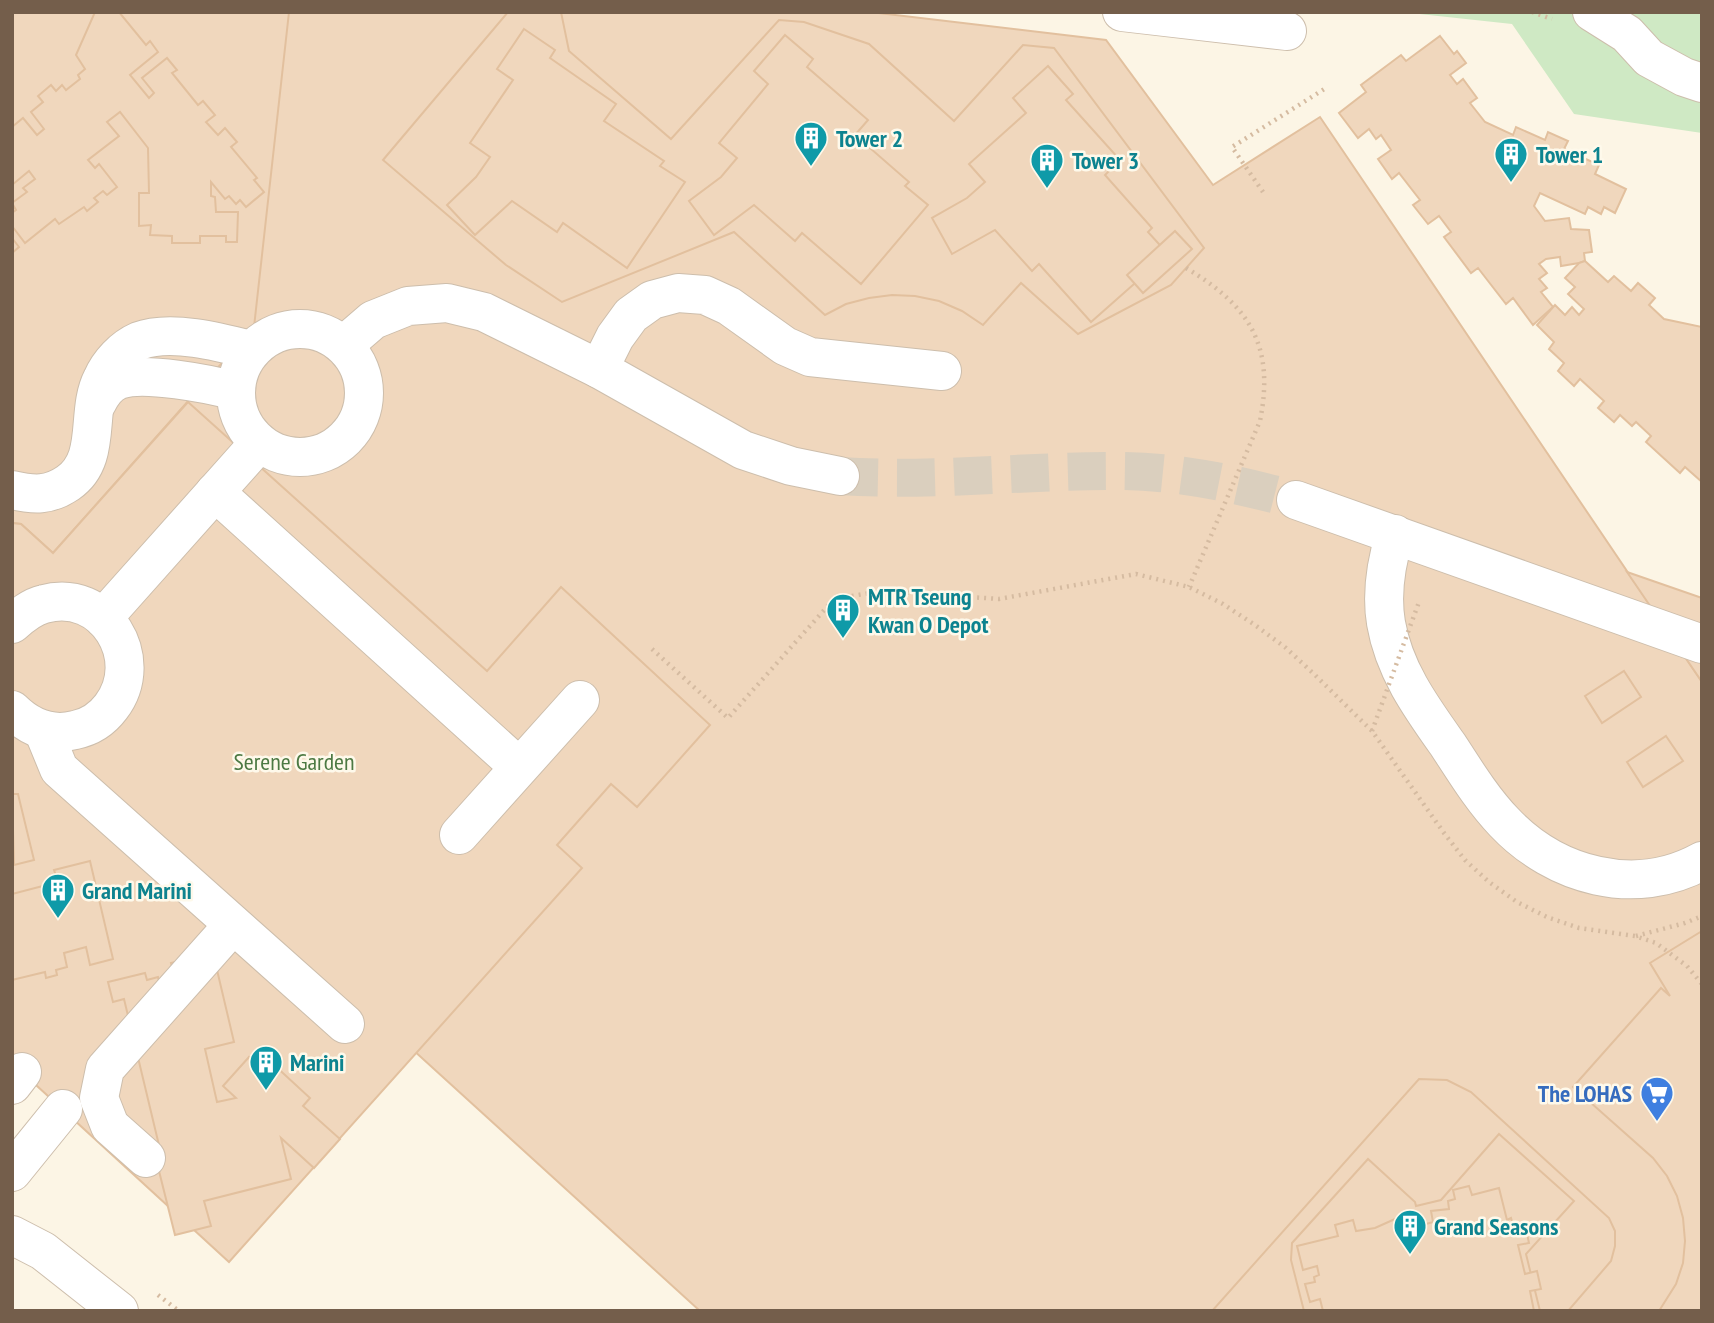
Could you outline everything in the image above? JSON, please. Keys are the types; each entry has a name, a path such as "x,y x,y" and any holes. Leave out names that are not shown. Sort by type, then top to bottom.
{"street":[{"path":"1122,12 1286,31"},
{"path":"1592,12 1627,34 1648,58 1684,77 1702,83"},
{"path":"599,369 615,337 631,315 652,300 678,293 705,295 729,306 785,346 810,357 942,371"},
{"path":"344,345 373,320 408,306 447,303 484,312 599,369 743,450 791,466 840,476"},
{"path":"307,328 327,333 344,345 357,363 364,383 363,405 356,426 341,443 322,454 300,458 278,454 259,443 246,429 238,411 235,391 239,369 251,350 267,337 286,329 307,328"},
{"path":"12,489 34,495 56,491 74,479 87,461 101,380 117,356 139,341 167,336 216,341 251,350"},
{"path":"95,408 102,391 116,380 133,376 212,384 235,391"},
{"path":"103,618 259,443"},
{"path":"215,492 519,767"},
{"path":"1296,500 1702,645"},
{"path":"1395,534 1387,563 1384,592 1385,621 1392,649 1402,675 1416,699 1486,801 1504,822 1544,855 1593,876 1621,881 1648,880 1675,873 1702,861"},
{"path":"12,624 25,613 44,604 65,602 85,607 103,618 117,635 125,656 124,678 117,699 104,716 85,728 64,733 27,720"},
{"path":"460,835 580,700"},
{"path":"27,720 59,769 345,1024"},
{"path":"146,1158 110,1126 99,1098 105,1069 233,925"},
{"path":"12,1172 63,1109"},
{"path":"12,1235 43,1251 119,1311"}],"path":[{"path":"1262,192 1232,147 1326,88"},
{"path":"1186,268 1215,285 1235,304 1251,326 1265,372 1265,397 1260,421 1189,587"},
{"path":"652,649 728,718 834,599 883,591 999,599 1136,574 1189,587 1223,604 1286,648 1372,731 1419,602"},
{"path":"1635,936 1702,916"},
{"path":"1669,951 1687,966 1702,984"}],"green space":[{"path":"1401,12 1702,12 1702,133 1574,114 1512,24"}],"building":[{"name":"MTR Tseung Kwan O Depot","path":"12,12 870,12 1106,40 1213,185 1320,117 1702,682 1702,1311 700,1311 12,685 12,598 188,402 12,234"},
{"path":"12,12 289,12 254,327 53,553 21,524 12,523"},
{"path":"95,12 119,12 146,45 150,41 158,52 130,75 149,98 154,93 142,78 167,58 177,70 172,73 198,105 203,101 215,115 206,122 218,135 225,128 237,142 231,147 257,178 254,180 264,192 246,207 240,200 236,204 229,196 225,199 211,182 211,196 215,197 216,212 238,212 237,242 226,242 226,236 200,236 200,243 172,243 172,236 150,235 151,225 139,226 139,193 149,193 148,148 120,112 107,122 119,136 88,160 95,168 99,164 117,187 107,195 103,191 94,198 98,202 87,211 84,207 59,224 55,219 25,243 12,226 12,213 16,210 12,203 27,192 23,188 35,179 29,171 12,185 12,127 23,118 37,135 44,129 31,112 43,102 38,96 51,85 56,91 62,85 66,90 80,79 78,75 85,69 76,55"},
{"path":"508,12 561,12 569,51 671,139 779,20 804,22 869,44 954,121 1023,45 1054,48 1204,248 1171,285 1078,334 1021,283 983,325 962,311 939,301 915,296 869,298 846,304 825,315 734,232 562,302 506,265 383,160"},
{"path":"524,29 555,50 550,58 616,104 604,121 664,161 660,166 685,182 627,268 563,223 557,232 512,201 475,235 447,205 476,177 490,157 470,143 513,80 497,69"},
{"name":"Tower 2","path":"785,35 813,59 807,67 868,120 855,135 909,182 905,186 928,205 861,284 802,233 795,241 754,205 714,235 689,201 721,177 737,158 719,143 768,84 754,71"},
{"name":"Tower 1","path":"1440,36 1454,54 1457,51 1466,63 1450,75 1457,84 1463,79 1477,98 1470,103 1485,122 1513,135 1516,127 1545,140 1548,132 1568,141 1564,149 1599,165 1595,174 1626,189 1615,213 1604,207 1601,214 1588,207 1585,214 1540,193 1534,206 1545,221 1569,218 1571,229 1589,230 1592,252 1584,253 1585,261 1579,263 1561,266 1560,257 1546,259 1539,264 1547,273 1539,279 1547,288 1541,292 1553,307 1533,325 1513,298 1506,304 1478,268 1471,273 1444,237 1451,232 1439,216 1428,224 1413,205 1420,200 1399,173 1392,179 1378,159 1391,150 1381,135 1376,139 1369,129 1358,138 1339,113 1366,92 1361,85 1401,55 1406,61"},
{"name":"Tower 3","path":"1048,66 1073,94 1066,100 1120,160 1105,175 1152,228 1148,232 1168,254 1091,322 1039,264 1032,271 995,230 952,254 932,218 967,198 985,182 969,164 1026,113 1013,98"},
{"path":"1175,231 1192,249 1143,293 1127,275"},
{"path":"12,238 19,247 12,253"},
{"path":"1585,261 1608,282 1614,276 1631,291 1638,283 1655,298 1649,305 1664,319 1702,327 1702,482 1685,467 1680,473 1646,442 1651,436 1636,422 1632,426 1620,415 1614,422 1598,408 1604,401 1580,379 1574,386 1558,371 1564,363 1549,349 1554,342 1537,325 1555,305 1565,315 1572,307 1579,315 1584,309 1568,294 1575,287 1565,278 1579,263"},
{"path":"188,402 487,671 561,587 710,725 637,807 611,784 557,845 582,868 229,1262 12,1063 12,523 21,524 53,553"},
{"path":"1627,572 1702,598 1702,682"},
{"path":"1624,671 1641,697 1602,723 1585,696"},
{"path":"1666,736 1683,761 1643,787 1627,762"},
{"name":"Grand Marini","path":"12,794 18,794 34,860 14,865"},
{"name":"Grand Marini","path":"90,861 113,959 90,965 86,947 64,953 67,967 56,970 57,975 46,978 45,972 12,980 12,894 58,882 54,870"},
{"name":"The LOHAS","path":"1702,931 1702,1311 1659,1311 1676,1284 1683,1263 1683,1218 1677,1196 1667,1176 1653,1158 1573,1087 1661,988 1670,996 1650,963"},
{"name":"Marini","path":"213,953 234,1042 205,1049 217,1102 236,1098 223,1086 249,1057 265,1071 272,1063 310,1098 303,1106 340,1139 314,1168 281,1138 291,1179 204,1201 211,1226 175,1235 157,1163 163,1162 124,999 113,1002 108,982 145,973 147,980 158,977 163,997 179,993 171,963"},
{"path":"1419,1079 1447,1080 1471,1092 1609,1218 1615,1231 1611,1261 1568,1311 1212,1311"},
{"name":"Grand Seasons","path":"1499,1134 1574,1201 1526,1254 1540,1311 1304,1311 1291,1260 1292,1243 1368,1159 1415,1202 1416,1206 1441,1200"},
{"name":"Grand Seasons","path":"1469,1186 1472,1195 1499,1188 1507,1220 1511,1218 1514,1228 1525,1225 1529,1243 1518,1245 1525,1274 1537,1271 1541,1289 1530,1291 1534,1311 1323,1311 1320,1299 1310,1302 1305,1284 1315,1282 1314,1277 1319,1275 1317,1266 1303,1270 1297,1246 1338,1236 1335,1225 1353,1220 1356,1231 1375,1228 1395,1219 1398,1232 1433,1222 1431,1211 1449,1209 1448,1201 1455,1199 1453,1190"}],"tunnel":[{"path":"840,476 908,478 1136,471 1205,479 1296,500"}],"place":[{"name":"Tower 2","path":"811,168"},
{"name":"Tower 1","path":"1511,184"},
{"name":"Tower 3","path":"1047,190"},
{"name":"MTR Tseung Kwan O Depot","path":"843,640"},
{"name":"Grand Marini","path":"58,920"},
{"name":"Marini","path":"266,1092"},
{"name":"The LOHAS","path":"1657,1123"},
{"name":"Grand Seasons","path":"1410,1256"}],"park label":[{"name":"Serene Garden","path":"294,761"}]}
